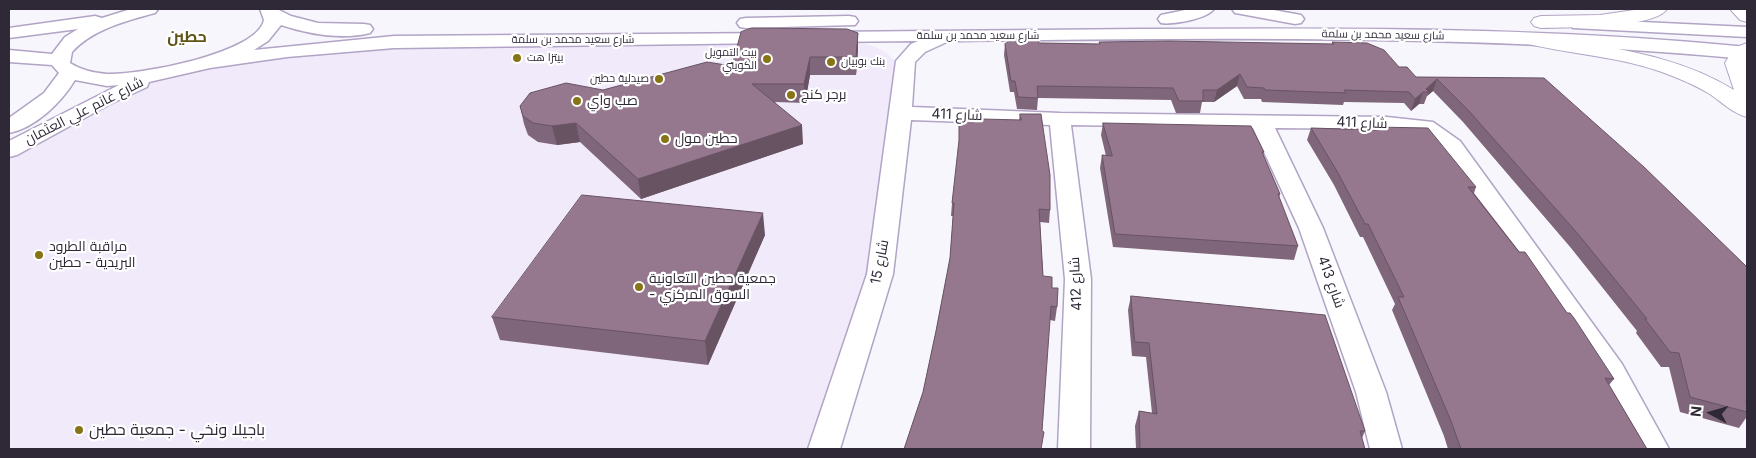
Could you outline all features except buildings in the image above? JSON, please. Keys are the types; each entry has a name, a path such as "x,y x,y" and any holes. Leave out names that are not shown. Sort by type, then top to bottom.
{"main road":[{"path":"1536,30 1630,16 1658,9"},
{"path":"1739,9 1747,16"},
{"path":"1536,30 1661,65 1713,87 1747,110"},
{"path":"1746,47 1736,63 1736,69 1747,97"}],"street":[{"path":"9,34 120,17 149,9"},
{"path":"1168,19 1205,9"},
{"path":"1241,9 1295,19"},
{"path":"9,56 64,66 81,76 106,79 160,75 210,62 240,51 261,38 272,26 270,11"},
{"name":"شارع سعيد محمد بن سلمة","path":"270,11 295,24 327,29 439,26 1295,19 1536,30 1746,47"},
{"name":"شارع غانم علي العثمان","path":"9,127 50,99 62,87 64,49 78,37 120,17"},
{"path":"424,41 426,34 439,26"},
{"name":"شارع سعيد محمد بن سلمة","path":"210,62 324,47 424,41 1298,34 1536,30"},
{"path":"9,34 33,36 24,42 9,44"},
{"path":"904,68 906,61 918,48 927,43 951,36"},
{"path":"851,37 890,51 904,68"},
{"name":"شارع 15","path":"824,449 880,274 901,113 904,68"},
{"name":"شارع غانم علي العثمان","path":"9,150 103,100 160,75"},
{"name":"شارع 411","path":"901,113 1060,119 1387,123 1425,127 1452,146 1611,371 1653,449"},
{"name":"شارع 412","path":"1060,119 1078,279 1074,449"},
{"name":"شارع 413","path":"1261,121 1312,228 1371,392 1386,449"}],"shaded area":[{"path":"857,42 886,52 894,60 896,68 858,347 825,449 9,449 9,157 147,84 252,60 397,45"}],"place":[{"name":"بيتزا هت","path":"517,58"},
{"name":"بيت التمويل الكويتي","path":"767,59"},
{"name":"بنك بوبيان","path":"831,62"},
{"name":"صيدلية حطين","path":"659,79"},
{"name":"برجر كنج","path":"791,95"},
{"name":"صب واي","path":"577,101"},
{"name":"حطين مول","path":"665,139"},
{"name":"مراقبة الطرود البريدية - حطين","path":"39,255"},
{"name":"جمعية حطين التعاونية - السوق المركزي","path":"639,287"},
{"name":"باجيلا ونخي - جمعية حطين","path":"79,430"}],"district":[{"name":"حطين","path":"187,37"}]}
